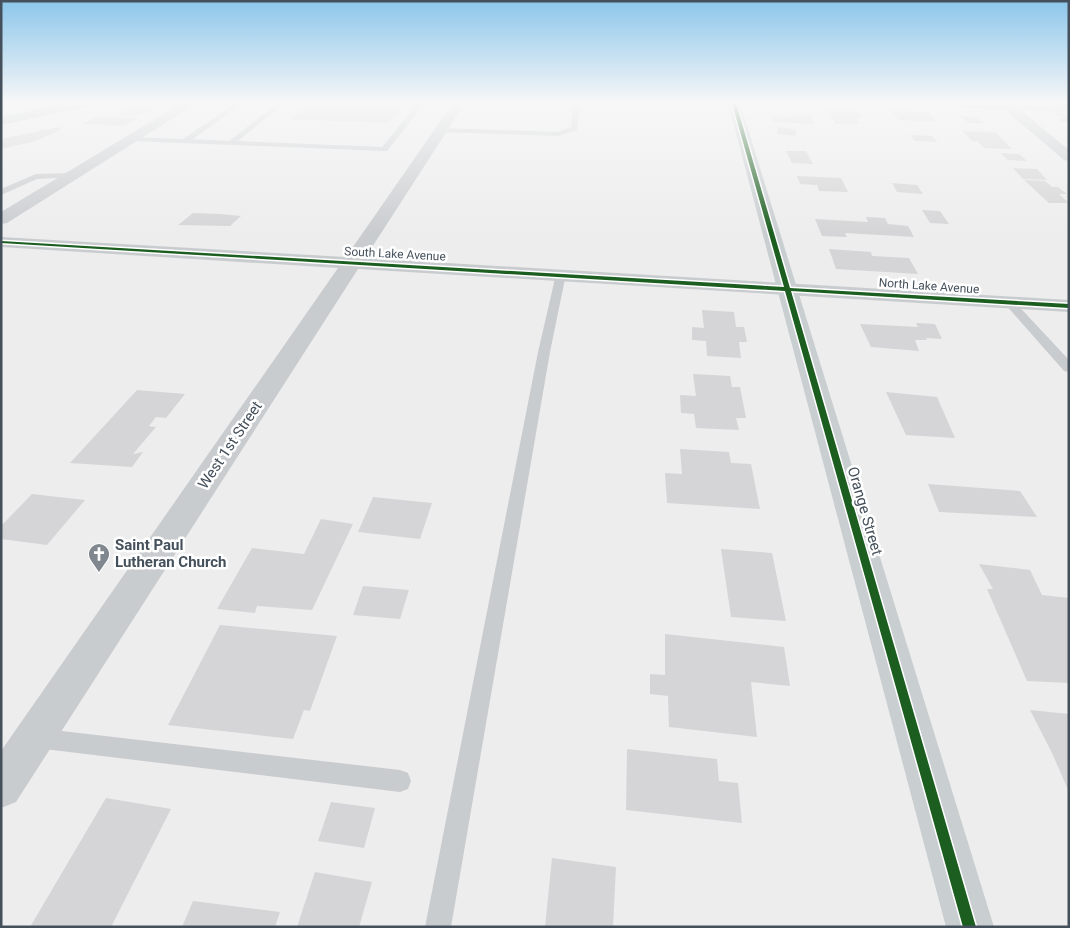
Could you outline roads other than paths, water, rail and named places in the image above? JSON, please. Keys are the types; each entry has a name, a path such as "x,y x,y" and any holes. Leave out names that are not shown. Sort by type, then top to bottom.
{"street":[{"path":"1,219 119,146"},
{"name":"West 1st Street","path":"1,787 430,146"},
{"name":"Orange Street","path":"746,146 970,927"},
{"path":"1056,146 1069,157"},
{"name":"South Lake Avenue","path":"1,242 787,288"},
{"name":"North Lake Avenue","path":"787,288 1069,306"}],"lane":[{"path":"315,146 384,149 386,146"},
{"path":"1,192 36,178 72,175"},
{"path":"438,927 544,352 561,274"},
{"path":"1009,302 1069,368"},
{"path":"34,738 400,781"}],"place":[{"name":"Saint Paul Lutheran Church","path":"99,573"}]}
